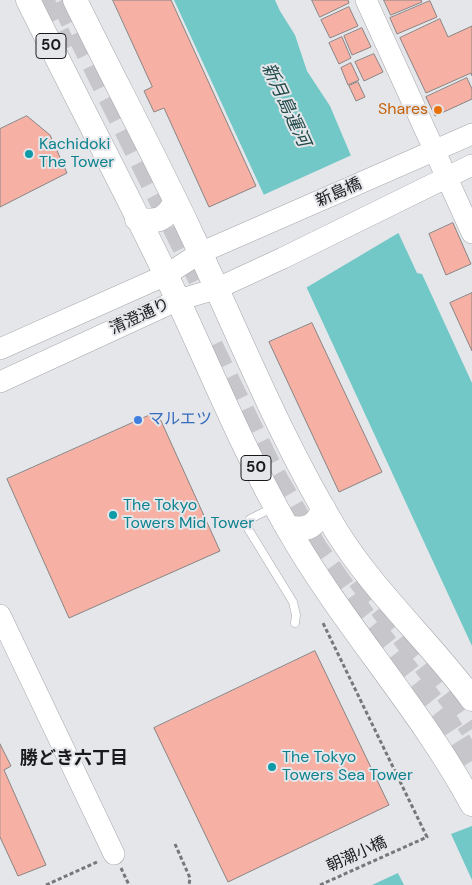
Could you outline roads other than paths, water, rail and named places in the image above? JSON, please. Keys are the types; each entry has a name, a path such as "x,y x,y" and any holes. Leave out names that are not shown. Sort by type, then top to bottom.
{"main road":[{"path":"21,0 44,48 62,79 73,92"},
{"name":"50","path":"28,0 166,275 256,470 287,527 352,627 418,716 472,804"},
{"name":"50","path":"75,0 175,202 298,460 324,509 338,533 392,607 472,699"},
{"path":"137,219 159,221 165,218 175,202"},
{"path":"287,527 308,528 316,523 324,509"}],"street":[{"path":"366,0 472,233"},
{"path":"434,151 472,134"},
{"name":"新島橋","path":"267,226 434,151"},
{"path":"446,177 472,165"},
{"name":"新島橋","path":"283,258 446,177"},
{"name":"清澄通り","path":"0,349 166,275 200,254 267,226"},
{"name":"清澄通り","path":"0,382 178,300 216,288 283,258"},
{"path":"0,615 114,854"}],"lane":[{"path":"276,506 250,519 247,527 293,602 296,615 295,623"}],"water":[{"name":"新月島運河","path":"174,0 275,0 295,35 307,71 330,106 360,177 385,204 417,273 422,274 472,383 472,646"},
{"path":"472,826 472,880 451,834"},
{"path":"398,873 404,885 372,885"}],"tunnel":[{"path":"42,0 65,49"},
{"path":"62,0 200,279"},
{"path":"211,346 272,472 316,549 362,614 441,713 472,762"},
{"path":"359,579 472,729"}],"place":[{"name":"Shares","path":"438,110"},
{"name":"Kachidoki The Tower","path":"29,154"},
{"name":"マルエツ","path":"138,420"},
{"name":"The Tokyo Towers Mid Tower","path":"113,515"},
{"name":"The Tokyo Towers Sea Tower","path":"272,767"}],"district":[{"name":"勝どき六丁目","path":"74,759"}]}
